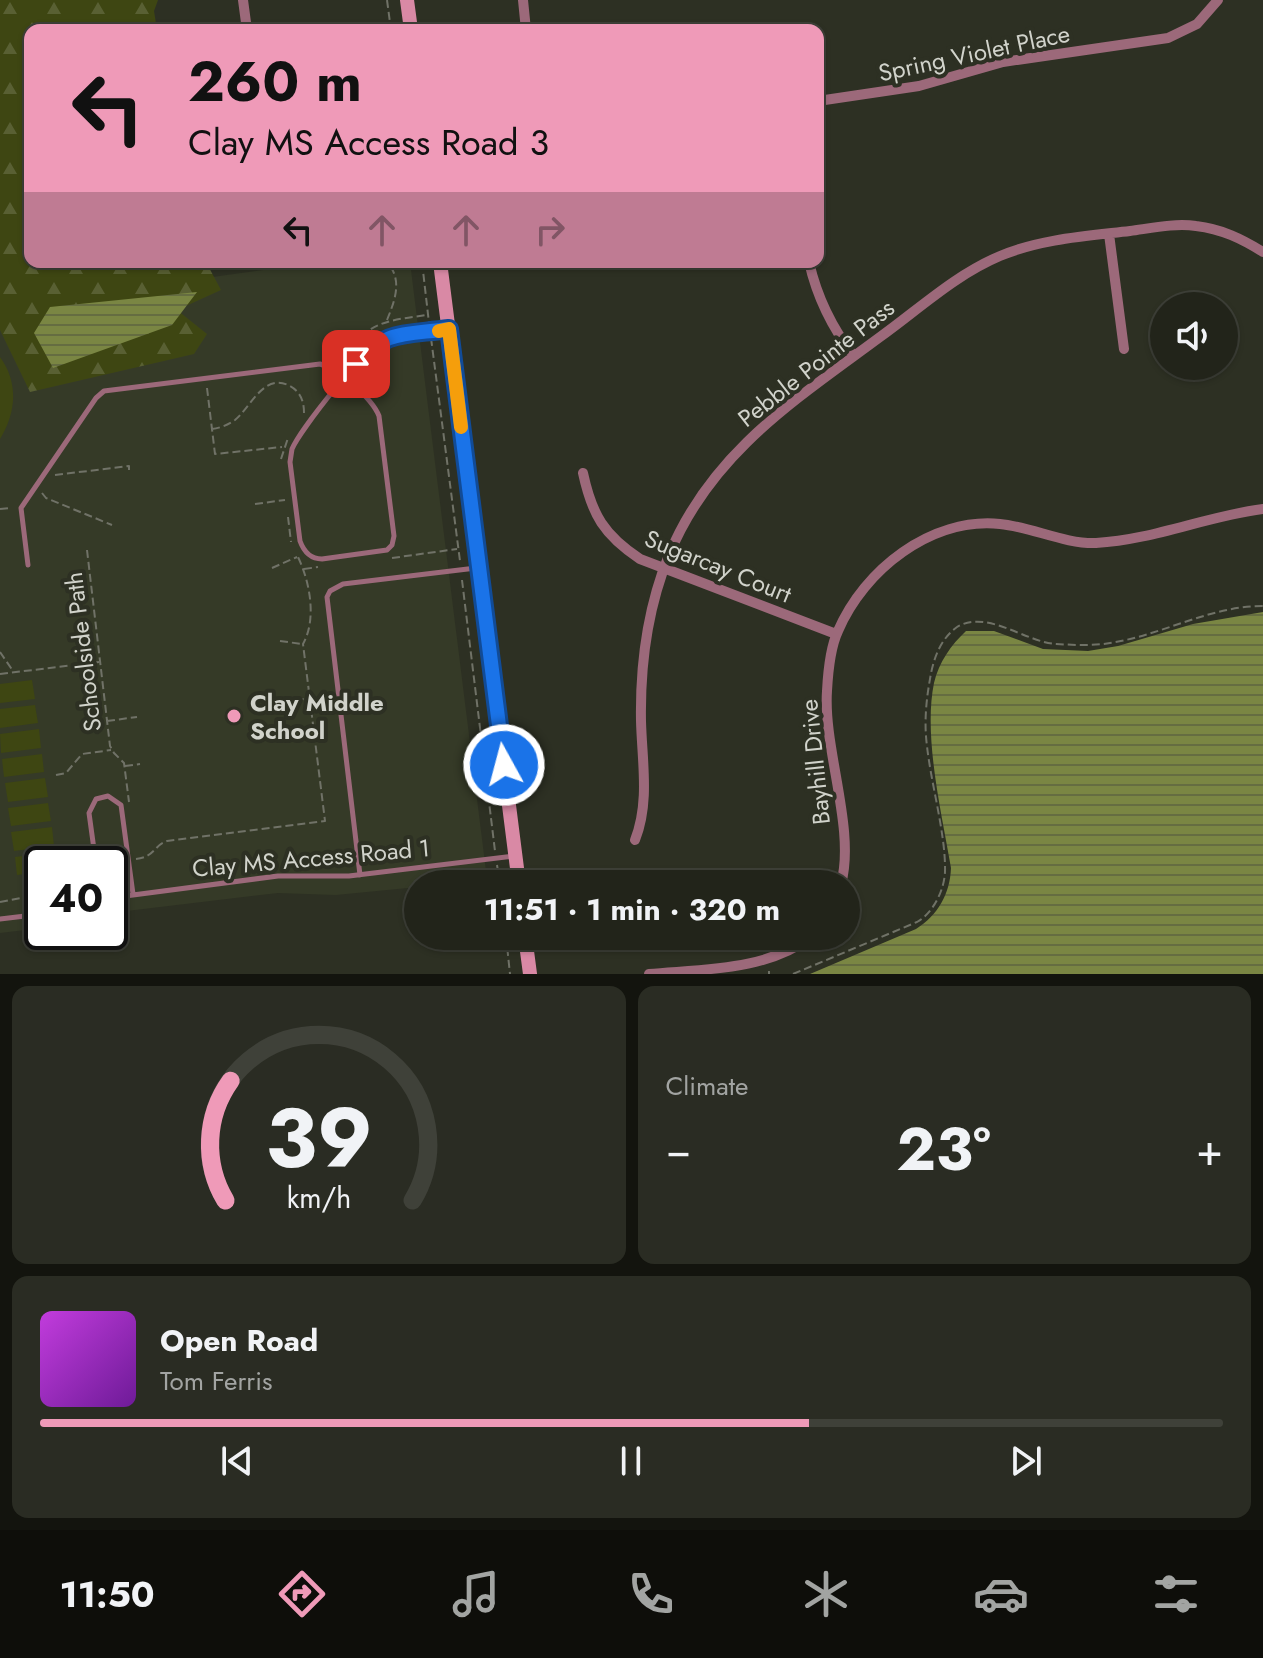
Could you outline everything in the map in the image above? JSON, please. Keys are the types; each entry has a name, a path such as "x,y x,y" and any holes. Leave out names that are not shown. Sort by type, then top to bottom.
{"street":[{"path":"243,0 246,24"},
{"path":"407,0 409,24"},
{"path":"523,0 525,24"},
{"name":"Spring Violet Place","path":"824,100 919,86 1003,62 1168,38 1197,24 1218,0"},
{"name":"Pebble Pointe Pass","path":"635,840 645,804 641,721 648,619 664,570 689,515 732,455 788,405 959,278 991,260 1053,241 1194,225 1238,237 1263,252"},
{"path":"1109,234 1124,349"},
{"path":"441,268 518,870"},
{"path":"811,268 830,320 854,356"},
{"name":"Sugarcay Court","path":"583,473 590,503 604,529 621,547 664,570 836,634"},
{"name":"Bayhill Drive","path":"844,870 826,693 836,634 858,594 903,551 938,534 997,523 1095,543 1143,536 1263,509"},
{"path":"527,950 530,974"},
{"path":"649,974 756,962 789,950"}],"lane":[{"path":"28,565 21,508 96,398 107,390 320,364 345,378 373,403 379,416 394,541 387,550 318,559 308,554 300,541 290,455 295,442 345,378 384,338 449,329"},
{"path":"360,875 327,597 330,591 343,584 479,568"},
{"path":"94,846 89,810 96,799 108,796 121,805 127,846"},
{"name":"Clay MS Access Road 1","path":"128,895 278,876 360,875 516,856"},
{"path":"128,857 133,894"},
{"path":"0,919 24,916"}],"path":[{"path":"387,0 390,24"},
{"path":"386,321 393,306 397,284 391,268"},
{"path":"422,268 423,275"},
{"path":"212,429 231,423 258,392 277,384 291,387 300,395 304,409 302,419"},
{"path":"206,386 215,454 283,447"},
{"path":"281,460 283,447 295,429"},
{"path":"62,463 53,475 129,466 129,470"},
{"path":"42,492 46,498 112,525"},
{"path":"255,504 286,500"},
{"path":"0,509 21,508"},
{"path":"287,512 291,545"},
{"name":"Schoolside Path","path":"87,550 112,750 125,766"},
{"path":"136,859 150,856 167,841 325,821 303,644 310,632 310,613 305,578 295,552"},
{"path":"272,568 298,556"},
{"path":"793,974 917,922 926,917 936,903 945,874 926,744 926,709 933,662 944,640 958,627 982,622 1050,644 1101,644 1217,611 1263,606"},
{"path":"280,641 303,644"},
{"path":"0,652 14,673"},
{"path":"0,674 100,662"},
{"path":"296,697 310,702"},
{"path":"107,721 137,717"},
{"path":"56,775 66,773 82,754 112,750"},
{"path":"129,802 125,766 140,764"},
{"path":"496,858 498,870"},
{"path":"0,902 24,897"},
{"path":"507,950 510,974"}],"shaded area":[{"name":"Clay Middle School","path":"278,268 411,268 486,870 404,870 404,888 336,895 278,893 128,911 128,846 24,846 24,930 0,933 0,306"},
{"path":"197,292 172,325 53,368 34,333 50,307"},
{"path":"1263,612 1263,974 810,974 916,929 931,917 945,895 951,868 935,776 931,704 942,661 966,631 994,631 1043,649 1088,651 1118,646 1193,624"}],"green space":[{"path":"0,0 158,0 154,11 156,24 24,24 24,268 209,268 221,290 177,310 207,334 194,354 30,392 0,330"},
{"path":"0,357 10,377 13,398 9,419 0,439"},
{"path":"32,680 35,699 0,703 0,684"},
{"path":"35,705 38,723 0,728 0,709"},
{"path":"39,729 41,748 1,753 0,734"},
{"path":"42,754 44,772 4,777 2,759"},
{"path":"45,778 48,797 8,802 5,783"},
{"path":"48,803 51,821 11,826 8,808"},
{"path":"52,827 54,846 24,846 24,850 14,851 11,832"},
{"path":"24,856 24,874 17,875 15,857"}],"slow traffic":[{"path":"439,331 449,329 461,427"}],"place":[{"name":"Clay Middle School","path":"234,716"}],"route":[{"path":"356,364 384,338 449,329 504,765"}]}
